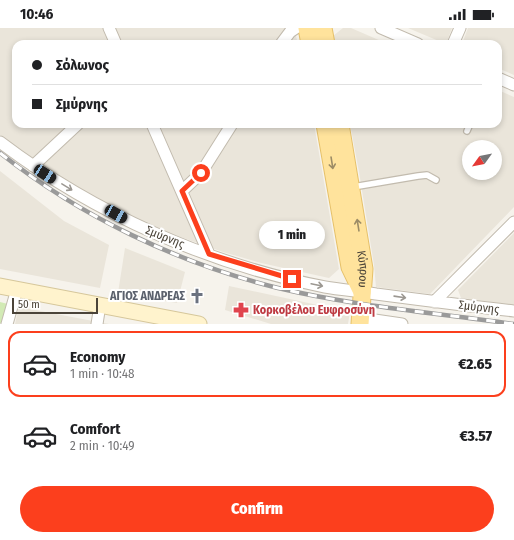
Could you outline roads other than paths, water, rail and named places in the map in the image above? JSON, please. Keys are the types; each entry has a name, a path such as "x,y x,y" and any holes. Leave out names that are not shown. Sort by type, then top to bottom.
{"main road":[{"path":"307,28 309,40"},
{"path":"323,28 325,40"},
{"name":"Κύπρου","path":"326,128 350,267 362,292"},
{"name":"Κύπρου","path":"341,128 352,187 364,268 362,292"},
{"path":"0,286 199,324"},
{"path":"361,321 362,292"}],"street":[{"path":"109,28 114,40"},
{"path":"284,40 290,32 296,28"},
{"path":"381,28 409,40"},
{"path":"455,40 460,28"},
{"path":"502,80 514,85"},
{"path":"33,166 74,128"},
{"path":"154,128 209,254"},
{"path":"182,191 201,173 229,128"},
{"name":"Σμύρνης","path":"0,142 33,166 81,196 129,222 209,254 297,281 327,287 514,312"},
{"path":"434,302 514,222"},
{"path":"7,324 17,289"},
{"path":"97,324 100,305"},
{"path":"361,321 402,324"}],"lane":[{"path":"352,187 427,175 436,180"}],"railway":[{"path":"0,153 64,198 97,217 167,251 241,278 278,288 336,300 514,324"}],"place":[{"name":"ΑΓΙΟΣ ΑΝΔΡΕΑΣ","path":"197,296"},
{"name":"Κορκοβέλου Ευφροσύνη","path":"241,310"}]}
